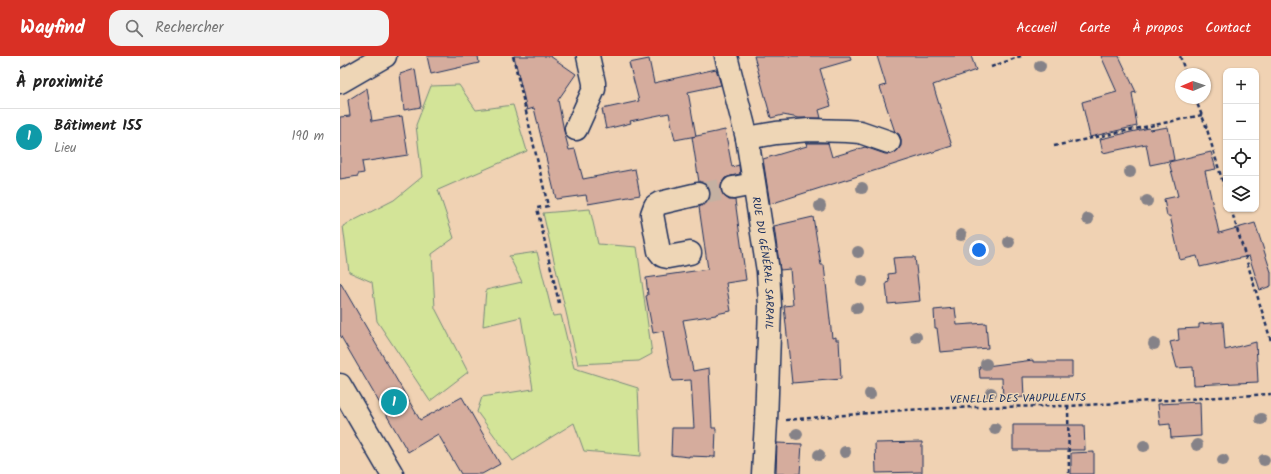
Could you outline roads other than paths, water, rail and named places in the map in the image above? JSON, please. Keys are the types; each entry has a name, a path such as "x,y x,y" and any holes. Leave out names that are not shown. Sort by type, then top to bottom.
{"street":[{"path":"340,82 385,56"},
{"path":"576,129 594,89 588,56"},
{"name":"RUE DU GÉNÉRAL SARRAIL","path":"726,56 747,138 768,271 770,306 763,474"},
{"path":"747,138 776,133 802,131 847,131 860,132 889,142"},
{"path":"733,188 754,184"},
{"path":"690,253 668,257 663,256 658,251 652,214 654,206 660,203 698,194"},
{"path":"340,384 392,474"}],"tunnel":[{"path":"698,194 733,188"}],"place":[{"name":"Bâtiment 155","path":"394,402"}]}
